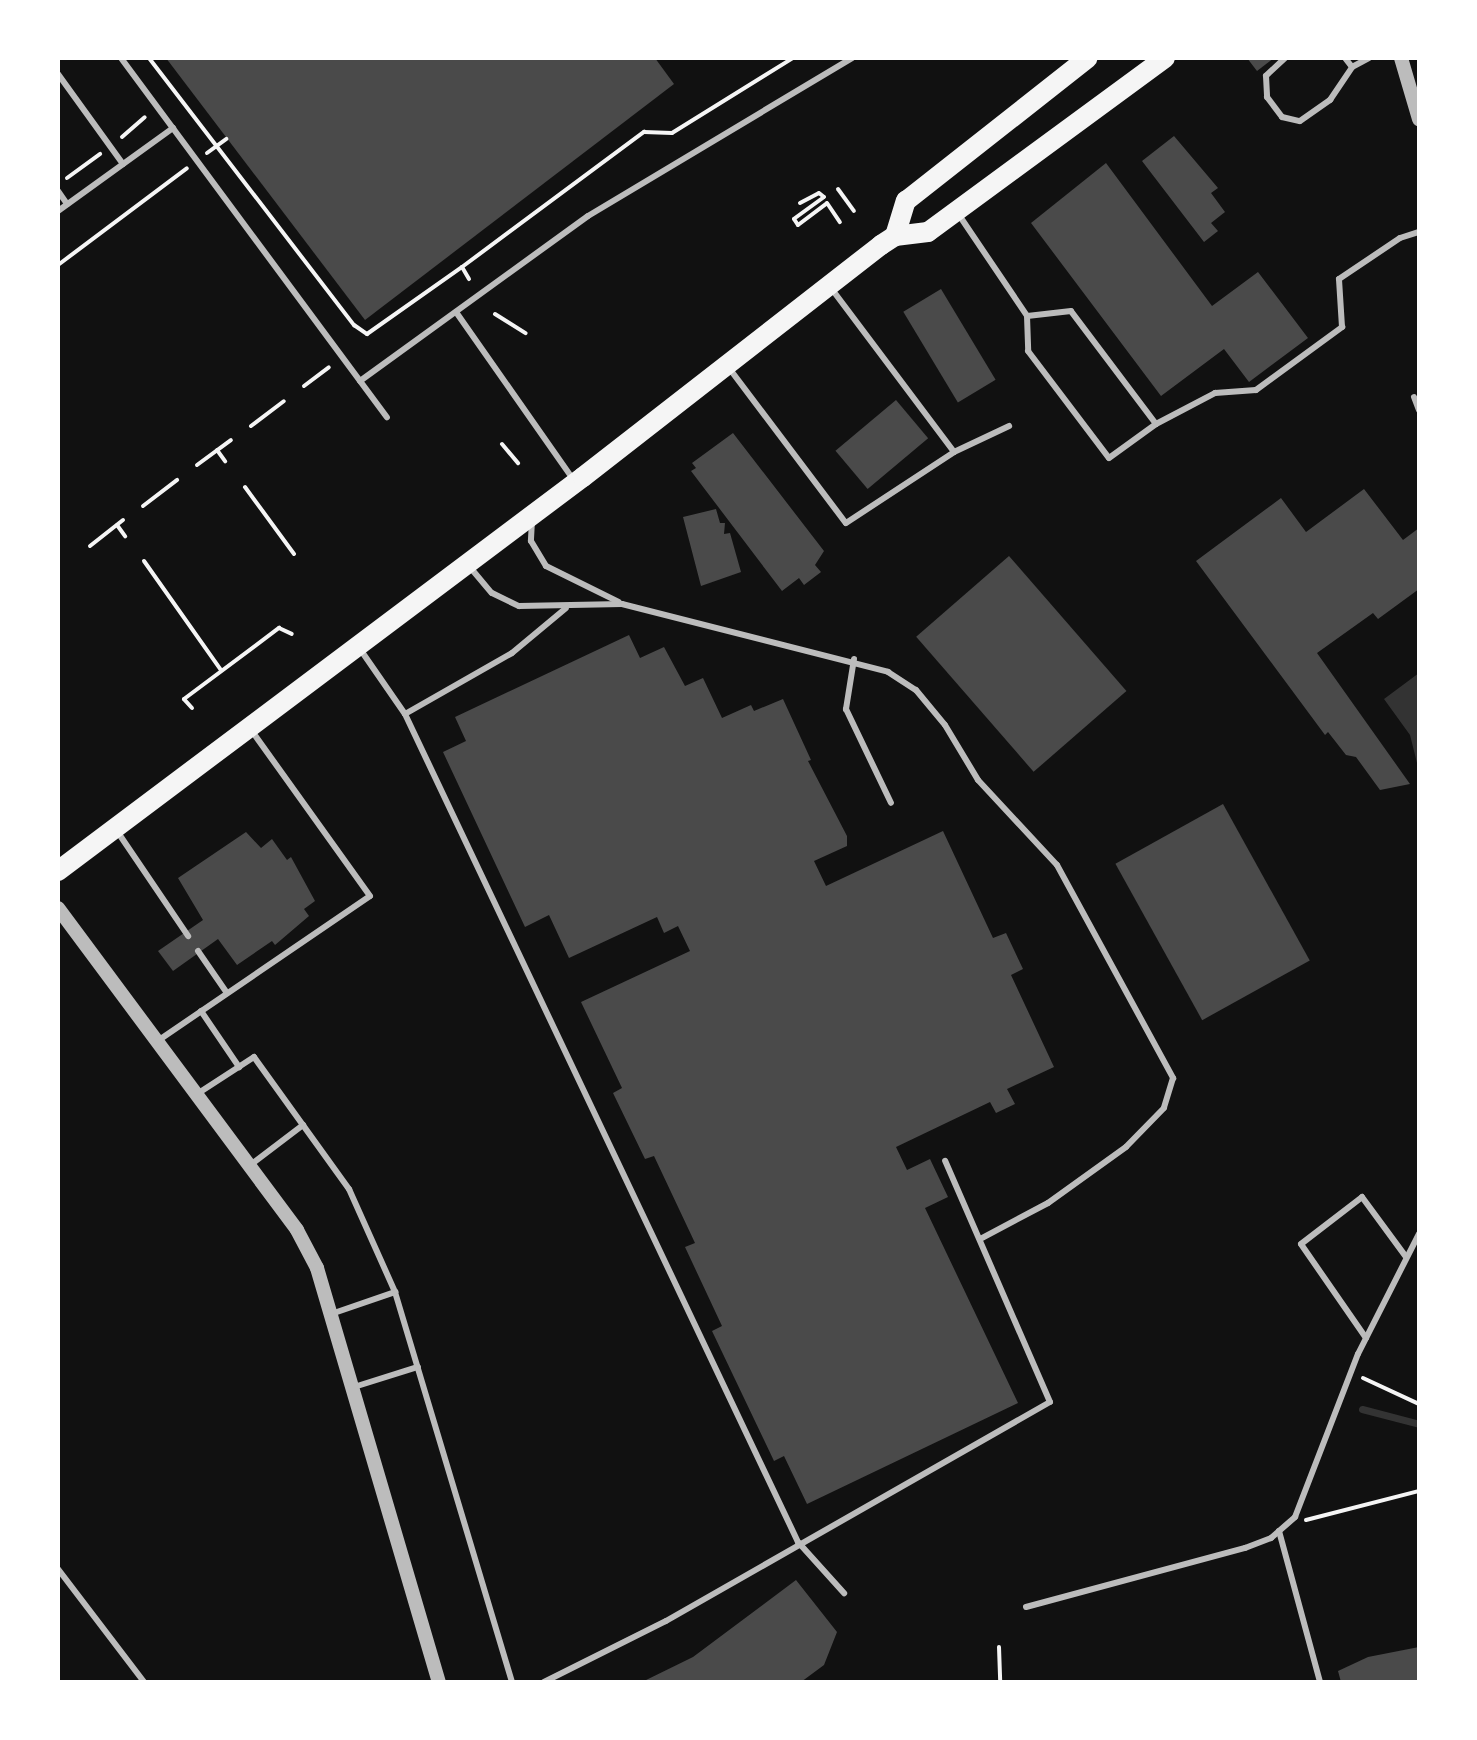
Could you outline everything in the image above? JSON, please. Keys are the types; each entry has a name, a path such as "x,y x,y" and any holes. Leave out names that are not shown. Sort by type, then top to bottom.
{"main road":[{"path":"895,236 906,201 1088,58"},
{"path":"58,871 575,483 895,236 928,232 957,213 1165,58"}],"street":[{"path":"1401,58 1419,119"},
{"path":"58,908 159,1040 297,1230 334,1313 439,1682"}],"lane":[{"path":"121,58 387,417"},
{"path":"360,381 588,216 852,58"},
{"path":"1285,58 1266,76 1267,97 1282,117 1300,121 1330,100 1352,67 1369,58"},
{"path":"1345,58 1352,67"},
{"path":"58,74 123,164"},
{"path":"58,211 173,128"},
{"path":"58,191 67,204"},
{"path":"957,213 1027,316 1028,351 1109,458 1156,424 1215,393 1256,390 1342,327 1339,279 1400,238 1419,232"},
{"path":"829,286 954,452"},
{"path":"1027,316 1071,311 1156,424"},
{"path":"456,312 575,483"},
{"path":"727,365 846,523 954,452 1009,426"},
{"path":"1414,397 1419,410"},
{"path":"532,514 531,541 538,558 558,574 579,579 622,604 854,659 916,690 978,780 1057,865 1173,1078 1164,1108 1126,1147 1048,1203 980,1239"},
{"path":"467,563 492,593 519,606 566,608 622,604"},
{"path":"405,714 512,653 566,608"},
{"path":"357,646 405,714 798,1542 844,1593"},
{"path":"854,659 846,709 891,803"},
{"path":"159,1040 370,896 248,727"},
{"path":"115,828 188,936"},
{"path":"198,951 227,993"},
{"path":"201,1011 239,1067"},
{"path":"197,1094 254,1057 349,1189 395,1292 512,1682"},
{"path":"249,1166 303,1125"},
{"path":"544,1682 666,1621 798,1542 1050,1402 945,1161"},
{"path":"1366,1338 1301,1244 1362,1197 1406,1257"},
{"path":"1026,1607 1245,1548 1279,1531 1295,1517 1366,1338 1419,1234"},
{"path":"334,1313 395,1292"},
{"path":"354,1387 418,1367"},
{"path":"1279,1531 1320,1682"},
{"path":"58,1569 144,1682"}],"path":[{"path":"149,58 336,301 367,334"},
{"path":"363,343 367,334 644,132 672,133 793,58"},
{"path":"120,139 145,117"},
{"path":"202,157 226,139"},
{"path":"67,178 100,154"},
{"path":"58,265 190,166"},
{"path":"838,189 854,211"},
{"path":"800,203 819,193 824,197 794,219 798,225 827,203 840,222"},
{"path":"462,267 469,279"},
{"path":"328,314 336,301"},
{"path":"495,314 526,333"},
{"path":"304,386 329,367"},
{"path":"251,426 284,401"},
{"path":"197,465 231,440"},
{"path":"502,444 518,463"},
{"path":"217,450 225,461"},
{"path":"143,506 177,480"},
{"path":"245,487 294,554"},
{"path":"90,546 123,520"},
{"path":"117,525 125,536"},
{"path":"144,561 222,671"},
{"path":"192,708 184,699 279,628 292,634"},
{"path":"1354,1372 1419,1404"},
{"path":"1295,1517 1312,1522 1419,1491"},
{"path":"999,1647 1000,1682"}],"shaded area":[{"path":"1419,673 1417,763 1410,735 1384,699"}],"building":[{"path":"166,58 655,58 674,84 365,320"},
{"path":"1247,58 1274,58 1257,71"},
{"path":"1174,136 1218,188 1211,193 1225,212 1211,223 1218,231 1204,242 1142,161"},
{"path":"1106,163 1212,306 1258,272 1308,338 1249,382 1224,349 1161,396 1031,223"},
{"path":"941,289 996,380 958,403 903,312"},
{"path":"896,400 928,438 868,489 835,451"},
{"path":"733,433 824,551 815,565 821,572 804,585 799,578 782,591 691,471 696,468 692,463"},
{"path":"1364,489 1403,540 1419,528 1419,589 1378,619 1373,613 1317,653 1410,784 1380,790 1356,757 1346,755 1328,732 1325,735 1196,561 1281,498 1306,532"},
{"path":"716,509 720,523 725,523 724,534 730,533 741,572 701,586 683,517"},
{"path":"1009,556 1126,691 1034,772 916,637"},
{"path":"629,635 640,658 664,647 685,686 703,678 722,718 751,705 754,711 783,699 811,760 808,761 847,836 847,846 814,861 826,886 943,831 993,938 1006,933 1023,969 1011,975 1054,1067 1007,1089 1015,1104 996,1113 990,1102 896,1147 907,1170 930,1159 948,1197 925,1208 1018,1403 807,1504 784,1456 774,1461 712,1331 722,1326 685,1247 695,1243 654,1156 645,1159 613,1093 622,1088 581,1002 690,951 678,926 664,933 657,917 569,958 549,915 525,927 443,752 466,741 455,717"},
{"path":"1223,804 1310,961 1202,1020 1115,864"},
{"path":"246,832 261,848 272,839 287,860 291,857 315,901 304,909 309,916 275,945 272,941 237,965 218,939 173,971 158,951 203,920 178,878"},
{"path":"796,1580 837,1632 824,1665 801,1682 642,1682 693,1657"},
{"path":"1419,1647 1419,1682 1341,1682 1338,1671 1368,1657"}],"waterway":[{"path":"1362,1409 1419,1424"}]}
